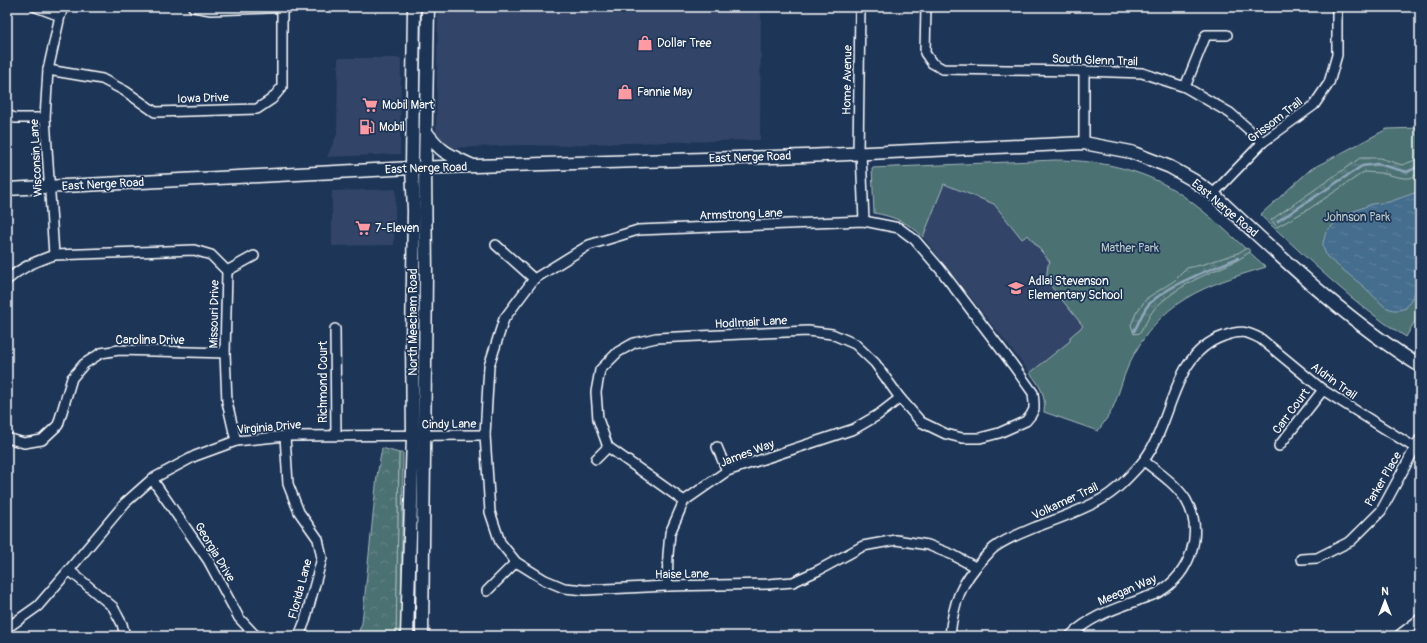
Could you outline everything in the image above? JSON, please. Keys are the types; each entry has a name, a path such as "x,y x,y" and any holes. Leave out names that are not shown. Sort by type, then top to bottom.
{"main road":[{"name":"North Meacham Road","path":"414,7 412,168 414,211 412,341 419,436 422,636"},
{"name":"North Meacham Road","path":"407,636 419,436 426,275 425,168 428,7"},
{"path":"426,132 436,146 446,154 473,166"},
{"name":"East Nerge Road","path":"7,189 412,168 659,161 1084,143 1131,152 1170,167 1193,180 1213,194 1332,303 1384,343 1420,366"}],"street":[{"path":"36,7 60,16"},
{"name":"Wisconsin Lane","path":"54,255 45,118 48,70 60,16 64,7"},
{"path":"192,7 211,10 294,7"},
{"name":"Home Avenue","path":"860,7 859,153 864,221"},
{"name":"South Glenn Trail","path":"926,7 925,53 932,63 943,69 1142,73 1185,87 1230,113 1263,142"},
{"name":"Grissom Trail","path":"1213,194 1263,142 1314,105 1329,83 1337,55 1337,7"},
{"name":"Iowa Drive","path":"48,70 102,79 125,91 155,112 257,109 272,99 282,86 282,8"},
{"path":"1185,87 1206,35 1227,35"},
{"path":"1084,71 1084,143"},
{"path":"7,115 15,118 45,118"},
{"name":"Armstrong Lane","path":"485,435 489,366 504,319 534,279 589,245 638,230 864,221 899,228 915,240 940,269 1013,365 1032,393 1034,409"},
{"path":"496,245 534,279"},
{"name":"Missouri Drive","path":"54,255 194,250 211,256 227,271 225,353 227,402 236,441"},
{"path":"7,280 19,269 54,255"},
{"path":"227,271 254,256"},
{"name":"Richmond Court","path":"335,329 336,436"},
{"name":"Hodlmair Lane","path":"608,447 598,419 596,392 600,370 618,352 634,343 656,338 808,331 832,334 855,344 875,363 900,398 921,422 946,434 962,438 980,438 999,433 1026,421 1034,409"},
{"name":"Aldrin Trail","path":"1236,332 1250,332 1261,339 1322,390 1417,450"},
{"name":"Volkamer Trail","path":"950,636 954,609 960,590 975,567 995,547 1020,534 1070,514 1101,499 1124,482 1144,461 1157,438 1175,390 1184,371 1199,351 1218,338 1236,332"},
{"name":"Carolina Drive","path":"7,438 24,443 42,440 58,425 72,378 84,364 101,353 119,350 225,353"},
{"name":"Carr Court","path":"1279,446 1322,390"},
{"name":"James Way","path":"684,501 727,471 854,429 878,416 900,398"},
{"name":"Cindy Lane","path":"419,436 485,435"},
{"name":"Haise Lane","path":"485,435 490,512 500,542 516,562 545,580 564,588 586,590 793,582 820,570 863,546 896,540 928,545 953,555 975,567"},
{"name":"Virginia Drive","path":"7,628 38,606 125,503 152,479 195,456 236,441 285,436 419,436"},
{"name":"Florida Lane","path":"285,436 288,484 299,512 318,539 322,558 305,621 299,636"},
{"name":"Parker Place","path":"1301,559 1317,558 1351,541 1381,511 1417,450 1420,438"},
{"path":"596,459 608,447 684,501 670,533 667,586"},
{"path":"717,447 727,471"},
{"name":"Meegan Way","path":"1070,636 1079,627 1095,617 1158,592 1178,578 1189,560 1194,541 1193,521 1186,500 1172,484 1144,461"},
{"name":"Georgia Drive","path":"152,479 208,560 239,618 254,634 258,636"},
{"path":"487,591 516,562"},
{"path":"69,570 113,607 122,624 125,636"},
{"path":"1398,636 1419,622"}],"shaded area":[{"path":"440,7 761,7 760,140 452,148 436,134 438,18"},
{"path":"338,58 401,58 400,154 327,157 337,134"},
{"name":"Adlai Stevenson Elementary School","path":"944,184 994,204 1022,239 1028,234 1050,262 1083,327 1070,337 1070,341 1030,373 923,237"},
{"path":"396,189 394,245 332,246 332,191"}],"green space":[{"name":"Johnson Park","path":"1420,128 1420,312 1406,337 1386,324 1348,295 1260,215 1311,169 1387,129"},
{"path":"1420,157 1420,173 1410,178 1364,172 1309,209 1277,227 1271,220 1360,158 1380,158 1402,165"},
{"name":"Mather Park","path":"1055,160 1091,162 1109,165 1126,169 1160,182 1200,209 1266,267 1222,281 1203,289 1169,310 1141,342 1124,375 1112,410 1098,431 1044,412 1042,391 1030,373 1070,341 1070,337 1083,326 1046,280 1048,265 1050,262 1028,235 1022,239 994,204 944,184 923,237 907,224 887,216 874,213 872,168"},
{"path":"1247,248 1251,251 1240,259 1180,288 1162,301 1150,315 1140,333 1134,334 1131,325 1136,313 1147,298 1174,281 1187,268 1238,253"},
{"path":"382,448 399,453 396,636 357,636 362,623 377,476"},
{"path":"399,453 403,453 401,636 396,636"}],"water":[{"path":"1420,191 1420,284 1406,308 1393,310 1385,307 1363,286 1327,257 1323,243 1326,232 1335,223 1349,213 1372,204 1389,202"}],"waterway":[{"path":"1278,221 1362,166 1378,164 1407,172 1420,166"},
{"path":"1134,331 1149,304 1158,296 1179,283 1238,258"}],"place":[{"name":"Dollar Tree","path":"645,43"},
{"name":"Fannie May","path":"625,92"},
{"name":"Mobil Mart","path":"370,105"},
{"name":"Mobil","path":"367,127"},
{"name":"7-Eleven","path":"363,228"},
{"name":"Adlai Stevenson Elementary School","path":"1016,288"}]}
